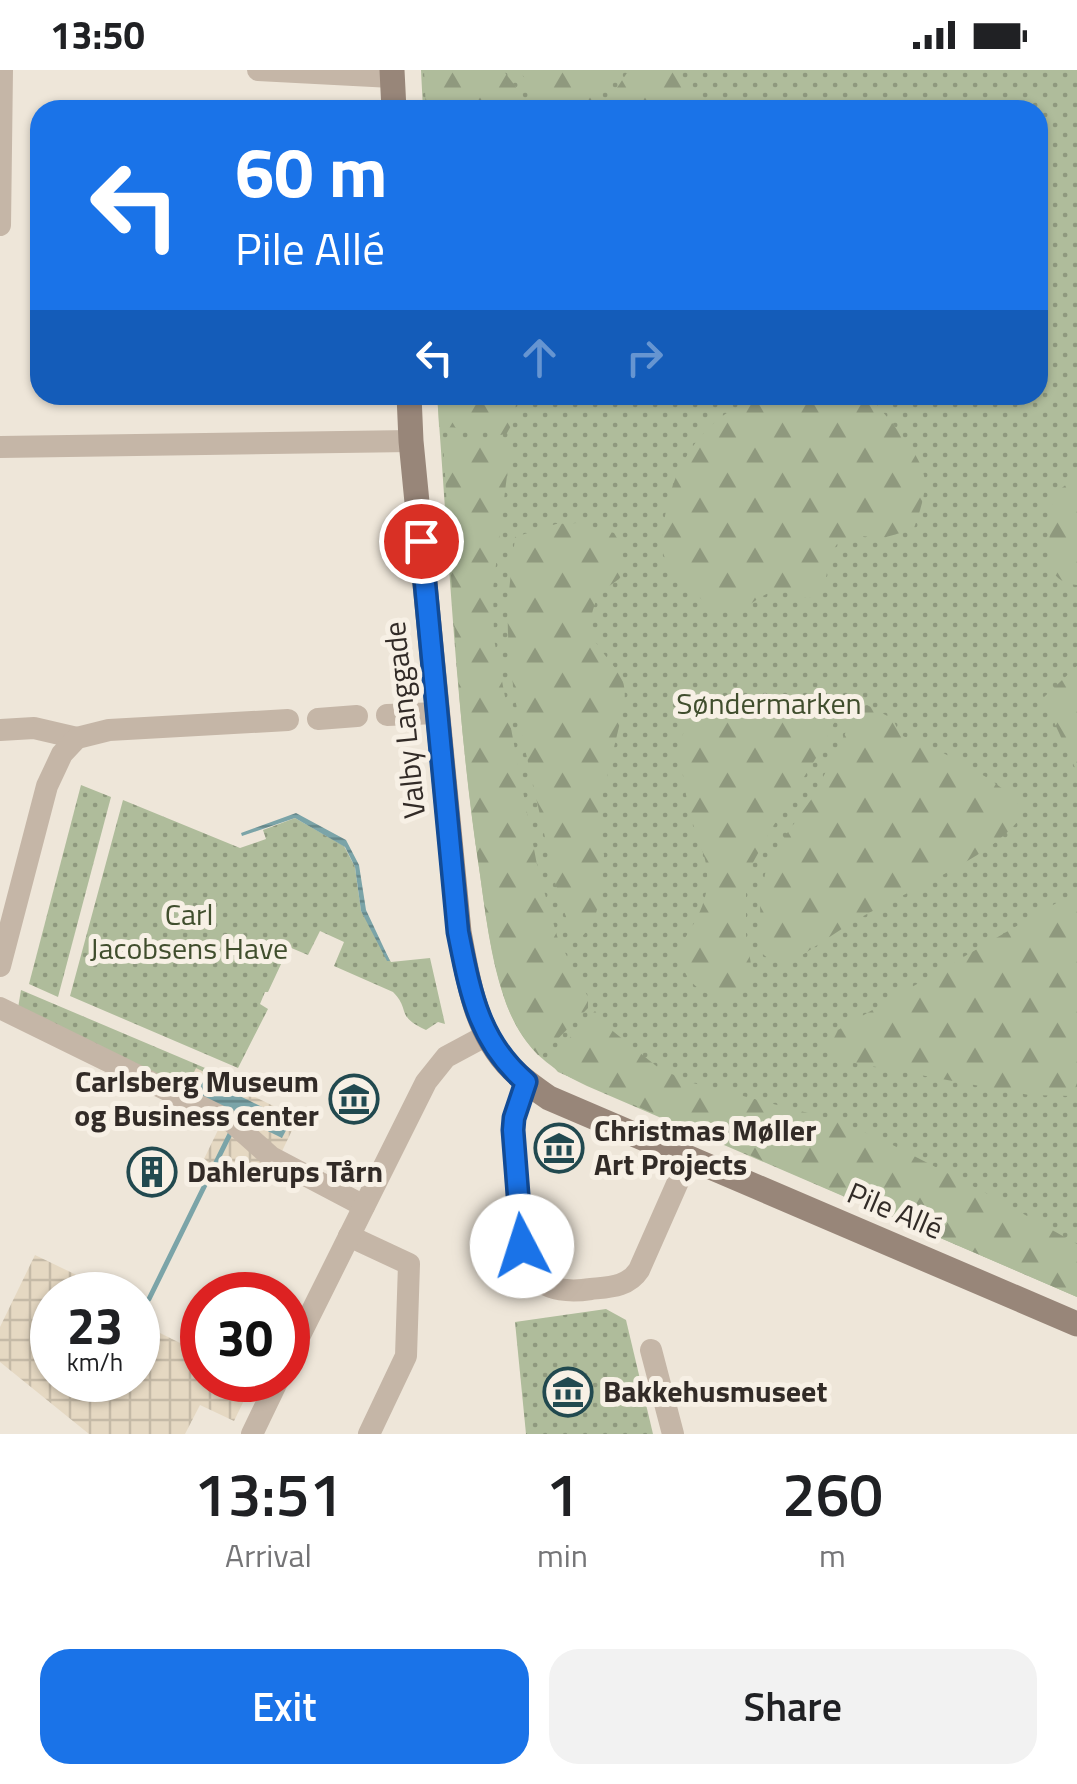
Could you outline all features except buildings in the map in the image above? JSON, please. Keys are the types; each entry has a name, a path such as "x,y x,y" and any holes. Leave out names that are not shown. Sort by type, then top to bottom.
{"street":[{"path":"0,225 2,70"},
{"path":"258,70 392,74 393,100"},
{"name":"Valby Langgade","path":"409,405 458,932 471,991 487,1035"},
{"path":"0,447 411,441"},
{"path":"387,715 437,713"},
{"path":"318,719 357,716"},
{"path":"0,730 34,728 77,738 109,730 288,720"},
{"path":"0,966 47,786 62,754 77,738"},
{"path":"0,1008 232,1122 272,1157 364,1206"},
{"path":"310,1316 426,1082 446,1057 487,1035"},
{"name":"Pile Allé","path":"487,1035 501,1057 549,1098 1077,1324"},
{"path":"526,1082 513,1130 522,1246 529,1270 549,1286 574,1290 631,1280 688,1159"},
{"path":"349,1236 409,1264 406,1356 369,1434"},
{"path":"651,1350 673,1434"},
{"path":"252,1434 267,1402"}],"green space":[{"name":"Søndermarken","path":"421,70 1077,70 1077,1297 587,1086 554,1068 526,1041 515,1024 500,983 486,915 465,755 438,405 1048,405 1048,100 422,100"},
{"path":"424,70 503,70 525,100 426,100"},
{"path":"519,70 614,70 592,100 540,100"},
{"path":"629,70 675,70 695,100 609,100"},
{"path":"438,405 516,405 512,424 501,435 439,427"},
{"path":"877,405 904,437 923,471 924,494 914,528 888,536 855,536 839,542 824,586 812,597 772,592 730,612 704,601 671,568 662,549 662,538 670,493 682,464 709,427 736,408"},
{"path":"443,442 510,444 510,451 493,589 494,639 538,870 558,939 588,997 588,1008 542,1055 528,1043 509,1010 500,986 486,914 460,704"},
{"path":"1077,479 1077,585 1056,576 1049,554 1053,495"},
{"path":"577,523 614,533 621,545 625,571 598,594 590,625 593,638 620,674 625,695 597,818 604,855 601,895 593,924 579,940 566,917 552,868 518,716 508,633 515,537 556,524"},
{"path":"1077,666 1077,772 1043,698"},
{"path":"748,694 843,704 821,750 751,866 746,935 752,970 748,986 723,1000 691,982 678,949 700,912 707,882 705,860 687,798 682,742 685,725 702,703"},
{"path":"867,705 893,719 900,735 938,750 1013,796 1020,818 1007,833 968,861 857,920 799,957 770,959 762,953 760,906 773,853 813,797 858,708"},
{"path":"81,785 111,797 58,997 29,984"},
{"name":"Carl Jacobsens Have","path":"123,800 240,848 266,839 263,830 295,818 344,846 355,867 361,911 391,962 430,958 445,1024 438,1022 426,1030 416,1025 393,992 334,966 344,942 320,931 308,955 289,947 260,1004 268,1009 238,1068 70,996"},
{"path":"1077,891 1077,1083 1072,1096 1029,1095 833,1059 830,1046 838,1030"},
{"path":"21,990 224,1076 219,1085 195,1095 18,1008"},
{"path":"595,1011 604,1024 660,1069 693,1083 827,1118 877,1137 1077,1244 1077,1297 558,1072 548,1061"},
{"path":"606,1309 626,1320 653,1434 526,1434 515,1322"}],"shaded area":[{"path":"196,1068 298,1118 271,1174 247,1163 239,1178 203,1161 218,1130 176,1109"},
{"path":"35,1255 70,1272 30,1272 30,1386 0,1362 0,1327"},
{"path":"160,1333 180,1343 180,1402 243,1402 234,1421 200,1405 185,1434 89,1434 49,1402 160,1402"}],"water":[{"path":"296,813 346,840 359,865 366,910 390,961 361,911 355,867 345,847 295,818 242,836 241,833"},
{"path":"203,1078 291,1121 282,1138 195,1095"}],"waterway":[{"path":"160,1277 230,1134"}],"place":[{"name":"Carlsberg Museum og Business center","path":"354,1099"},
{"name":"Christmas Møller Art Projects","path":"559,1148"},
{"name":"Dahlerups Tårn","path":"152,1172"},
{"name":"Bakkehusmuseet","path":"568,1392"}],"route":[{"path":"421,541 458,932 471,991 487,1035 501,1057 526,1082 513,1130 522,1246"}]}
